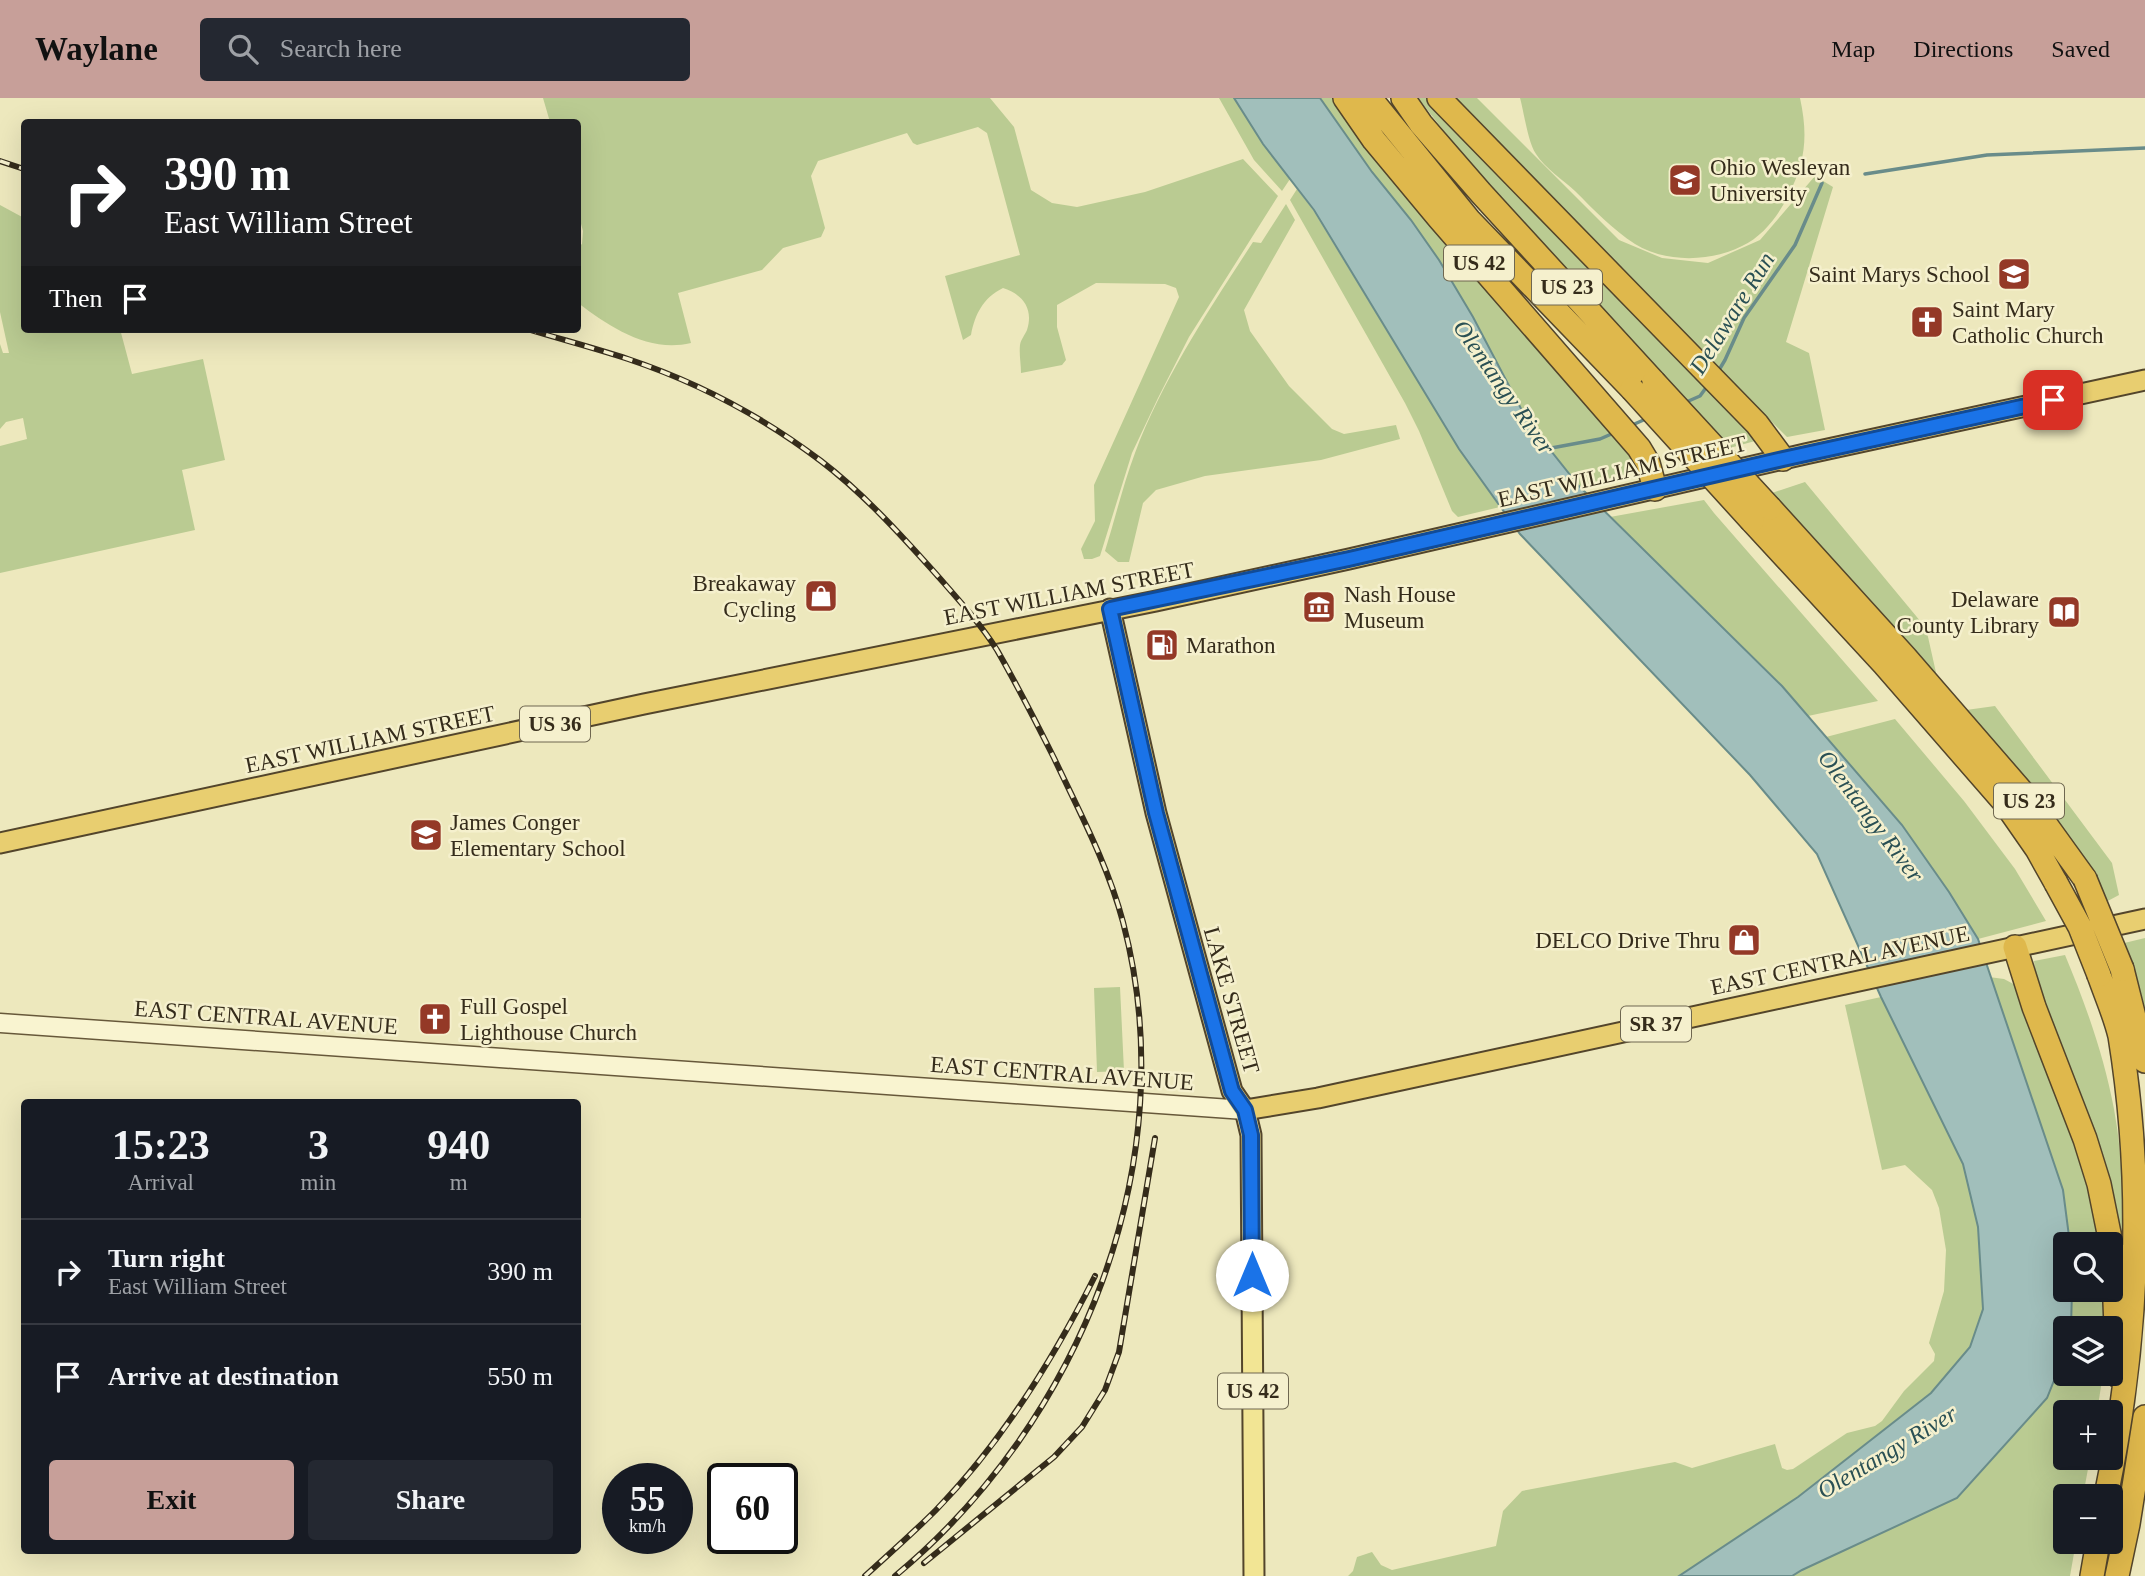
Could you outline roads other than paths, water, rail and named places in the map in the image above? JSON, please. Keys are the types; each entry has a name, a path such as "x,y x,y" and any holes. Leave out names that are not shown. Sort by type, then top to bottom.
{"highway":[{"name":"US 42","path":"1345,98 1392,163 1644,455 1655,489"},
{"name":"US 23","path":"1370,98 1469,219 1632,390 1906,658 2023,793 2085,879 2123,969 2145,1060"},
{"name":"US 23","path":"1403,98 1421,124 1480,193 1654,382 1884,664 2005,803 2037,849 2056,883 2080,927 2120,1035 2141,1149 2143,1210 2138,1321 2123,1416"},
{"path":"1439,98 1758,424 1783,459"},
{"name":"EAST WILLIAM STREET","path":"0,843 643,704 1177,597 2145,380"},
{"name":"LAKE STREET","path":"1110,609 1169,864 1232,1091 1245,1110"},
{"name":"EAST CENTRAL AVENUE","path":"1245,1110 1318,1098 2145,919"},
{"path":"2015,947 2093,1163 2109,1228 2115,1275 2119,1360 2118,1400"},
{"path":"2117,1576 2145,1417"},
{"path":"2128,1524 2145,1483"},
{"path":"2092,1576 2096,1554"}],"main road":[{"name":"EAST CENTRAL AVENUE","path":"0,1023 1245,1110"},
{"name":"LAKE STREET","path":"1245,1110 1251,1135 1254,1576"}],"water":[{"name":"Olentangy River","path":"1234,98 1320,98 1439,260 1473,317 1528,422 1579,486 1782,686 1902,825 1978,939 2063,1190 2068,1232 2053,1232 2053,1302 2072,1302 2071,1316 2053,1316 2053,1383 2047,1398 1957,1498 1792,1576 1679,1576 1798,1497 1931,1393 1970,1347 1983,1309 1978,1227 1963,1164 1881,997 1817,854 1750,775 1520,534 1459,449 1314,210 1263,144"}],"waterway":[{"name":"Delaware Run","path":"1865,174 1987,155 2145,148"},
{"name":"Delaware Run","path":"1719,370 1744,318 1795,245 1822,183"},
{"name":"Delaware Run","path":"1684,403 1700,396 1708,385"},
{"name":"Delaware Run","path":"1630,426 1648,418"},
{"name":"Delaware Run","path":"1546,449 1600,439 1616,432"}],"railway":[{"path":"0,161 21,168"},
{"path":"541,333 654,368 729,402 799,445 837,473 867,501 952,592 997,650 1083,818 1123,922 1139,1012 1140,1103 1128,1193 1102,1281 1065,1364 1018,1442 961,1513 895,1576"},
{"path":"924,1563 1054,1457 1082,1427 1105,1390 1119,1352 1155,1138"},
{"path":"865,1576 936,1510 983,1457 1044,1369 1095,1276"}],"place":[{"name":"Ohio Wesleyan University","path":"1685,180"},
{"name":"Saint Marys School","path":"2014,274"},
{"name":"Saint Mary Catholic Church","path":"1927,322"},
{"name":"Breakaway Cycling","path":"821,596"},
{"name":"Nash House Museum","path":"1319,607"},
{"name":"Delaware County Library","path":"2064,612"},
{"name":"Marathon","path":"1162,645"},
{"name":"James Conger Elementary School","path":"426,835"},
{"name":"DELCO Drive Thru","path":"1744,940"},
{"name":"Full Gospel Lighthouse Church","path":"435,1019"}]}
